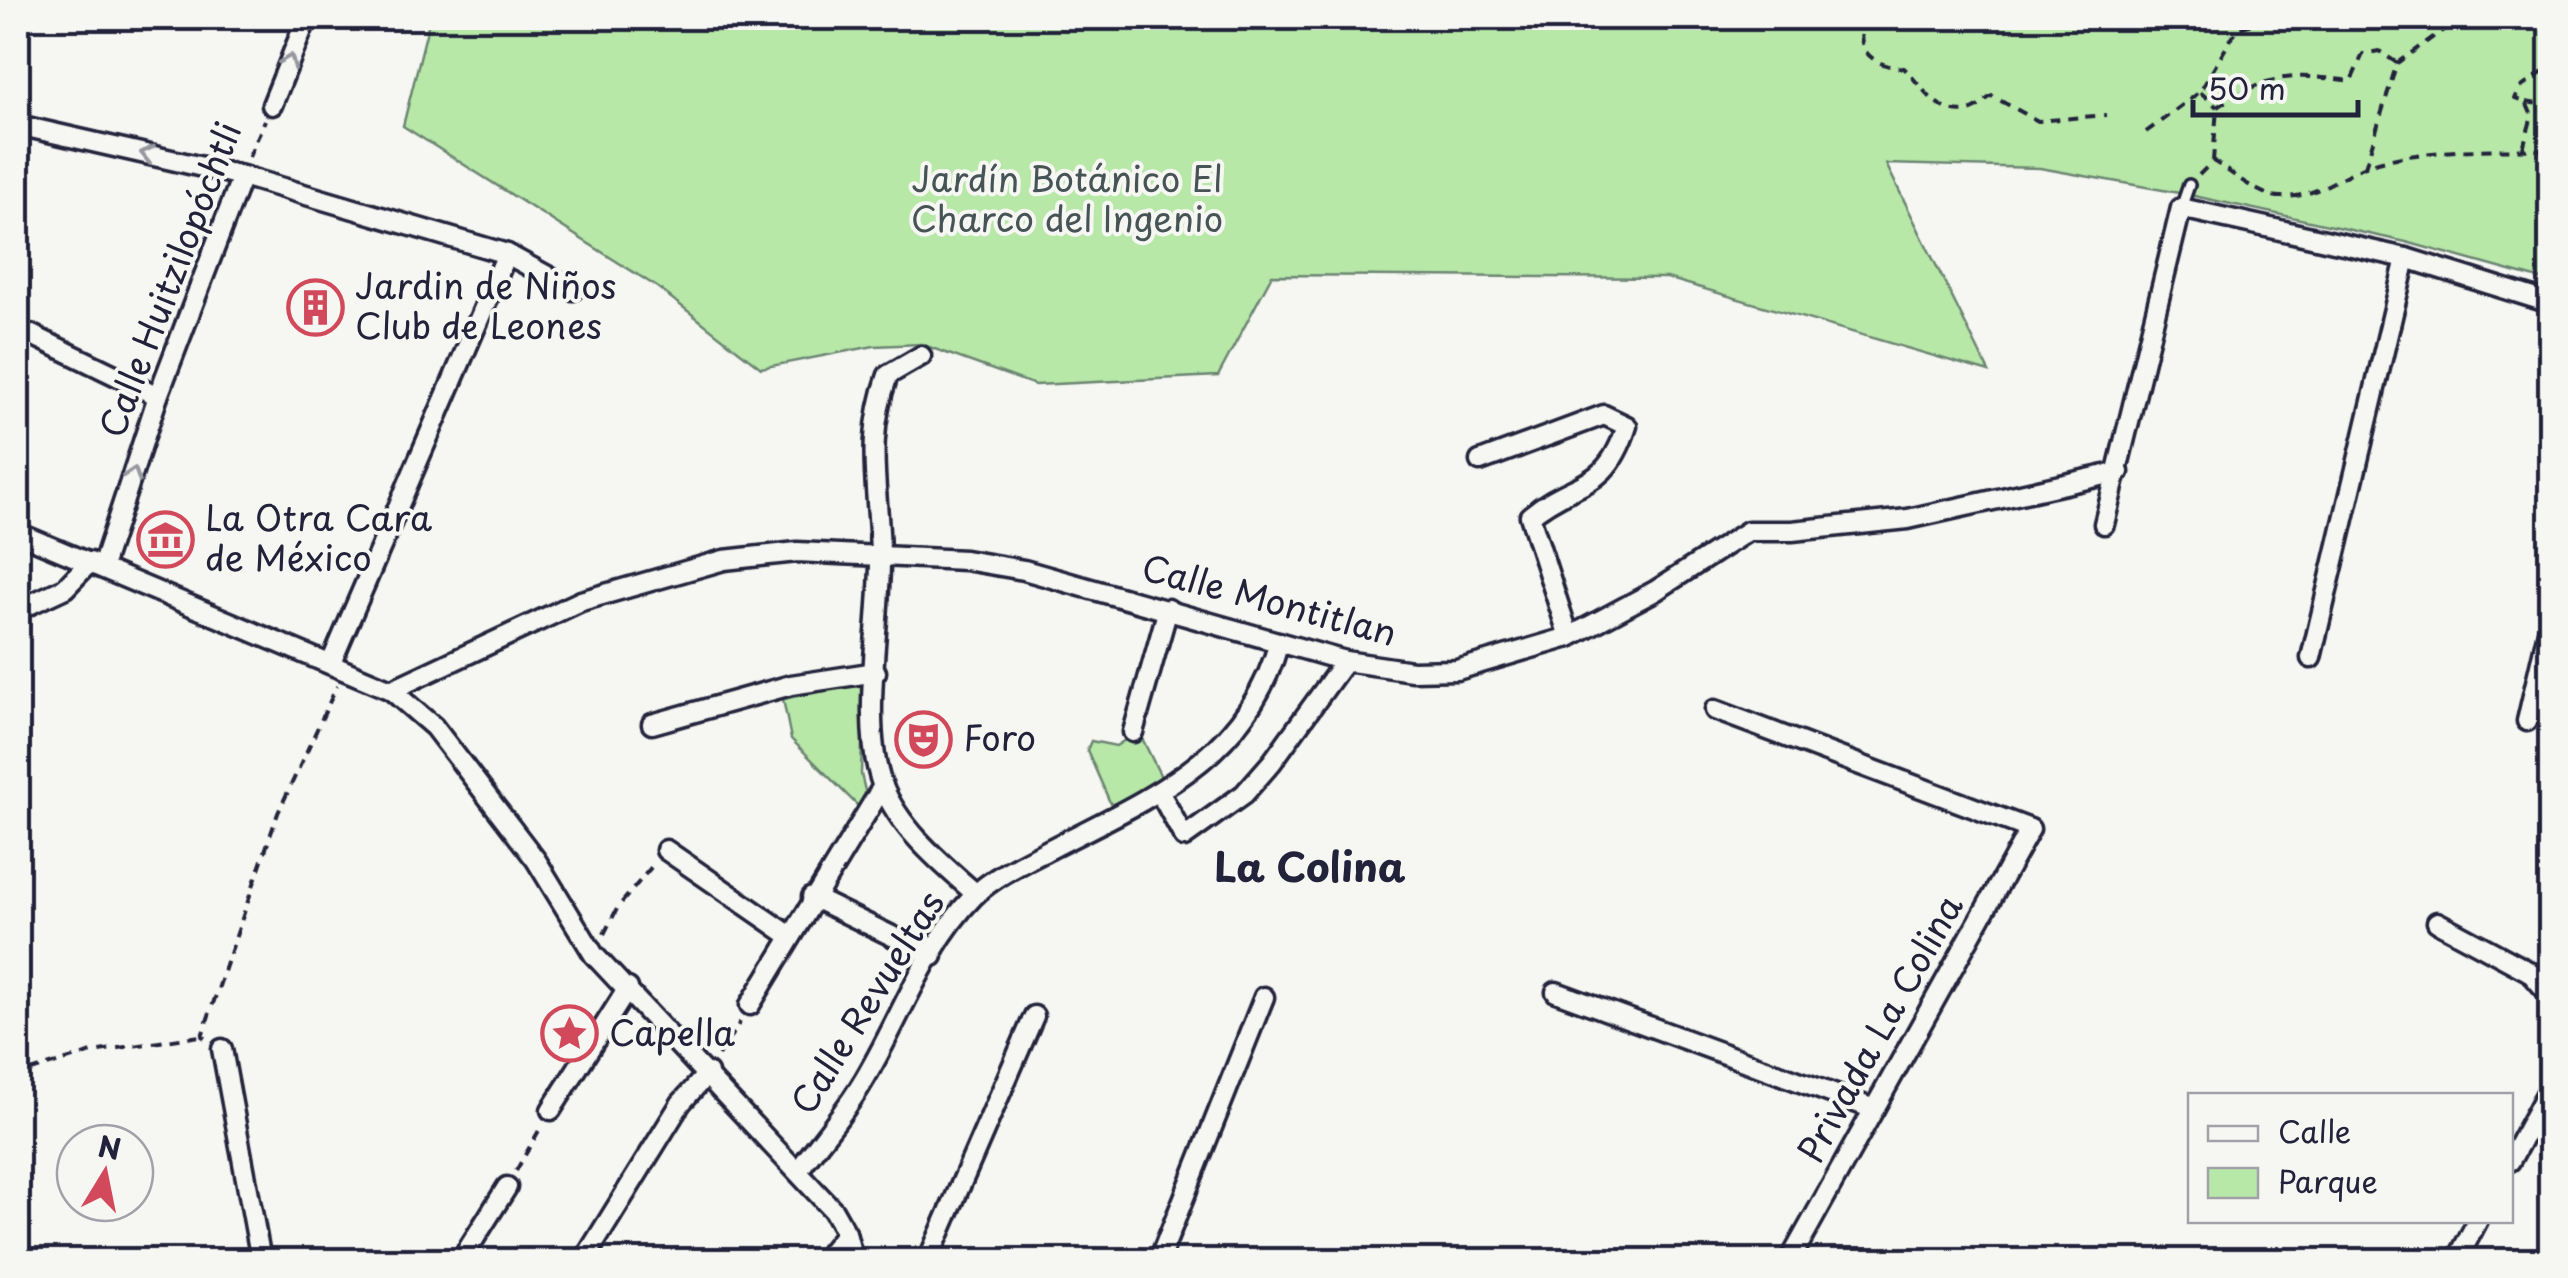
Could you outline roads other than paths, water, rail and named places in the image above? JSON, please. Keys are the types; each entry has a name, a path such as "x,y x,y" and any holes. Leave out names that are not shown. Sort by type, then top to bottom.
{"street":[{"name":"Calle Huitzilopóchtli","path":"272,105 307,18"},
{"path":"18,125 242,176 508,254 573,290"},
{"name":"Calle Huitzilopóchtli","path":"96,565 242,176"},
{"path":"2104,524 2181,208 2406,258 2550,302"},
{"path":"338,667 508,254"},
{"path":"2311,658 2406,258"},
{"path":"30,334 158,396"},
{"path":"920,356 888,375 876,410 871,469 880,554 874,748 883,786 910,829 976,894"},
{"path":"1480,460 1604,416 1626,426 1616,459 1582,489 1530,516 1569,637"},
{"name":"Calle Montitlan","path":"391,690 581,601 650,578 724,560 778,554 880,554 1024,570 1345,661 1412,671 1456,670 1569,637 1655,591 1748,531 1792,531 1908,518 2119,472"},
{"path":"18,533 391,690 434,727 536,860 594,954 798,1171 846,1233 853,1260"},
{"path":"18,610 65,588 96,565"},
{"path":"1133,732 1168,608"},
{"path":"2526,721 2544,675 2550,622"},
{"name":"Calle Revueltas","path":"798,1171 861,1085 933,956 976,894 1035,856 1186,777 1250,708 1270,675 1279,642"},
{"path":"1160,793 1184,837 1244,794 1345,661"},
{"path":"652,724 791,684 876,672"},
{"name":"Privada La Colina","path":"1714,710 2030,829 1790,1260"},
{"path":"750,1005 812,897 883,786"},
{"path":"666,850 789,935"},
{"path":"812,897 933,956"},
{"path":"2437,922 2530,972 2550,995"},
{"path":"551,1110 628,988"},
{"path":"1556,992 1874,1109"},
{"path":"1159,1260 1264,997"},
{"path":"928,1260 1034,1016"},
{"path":"222,1048 261,1260"},
{"path":"584,1260 681,1103 708,1073"},
{"path":"2513,1156 2550,1088"},
{"path":"461,1260 508,1187"},
{"path":"2457,1260 2476,1223"},
{"path":"824,1260 846,1233"}],"lane":[{"path":"2181,208 2189,185"}],"place":[{"name":"Jardin de Niños Club de Leones","path":"316,307"},
{"name":"La Otra Cara de México","path":"166,539"},
{"name":"Foro","path":"924,739"},
{"name":"Capella","path":"570,1034"}],"district":[{"name":"La Colina","path":"1310,868"}],"park label":[{"name":"Jardín Botánico El Charco del Ingenio","path":"1067,200"}]}
